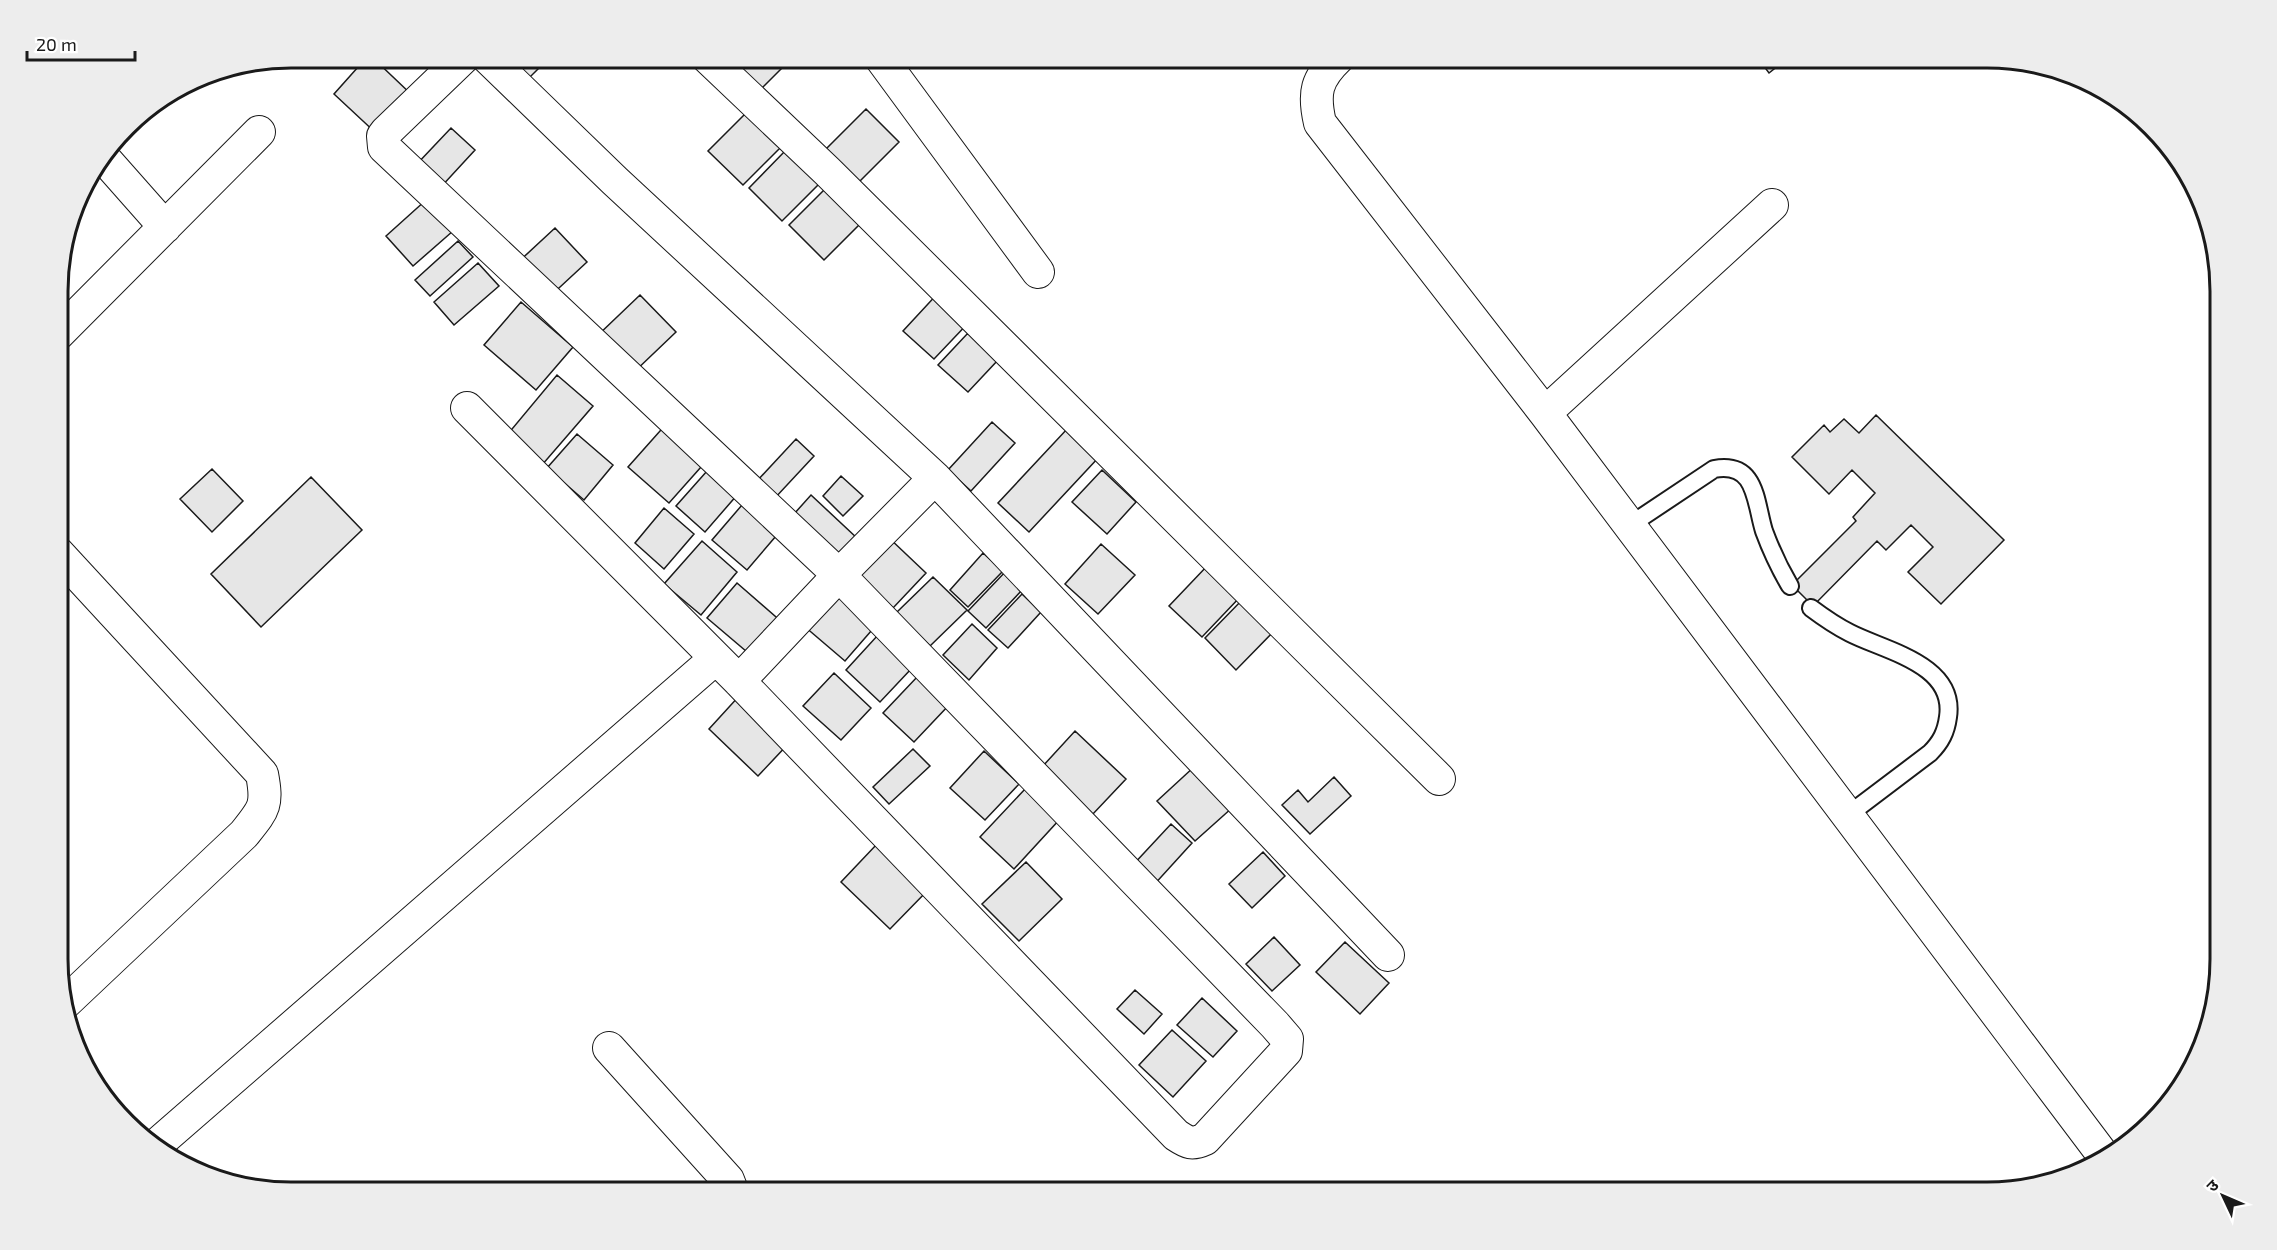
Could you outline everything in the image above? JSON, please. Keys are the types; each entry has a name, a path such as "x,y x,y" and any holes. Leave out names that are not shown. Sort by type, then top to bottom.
{"street":[{"path":"453,68 386,132 383,136 384,147 839,575 1287,1039 1286,1051 1205,1139 1189,1144 1176,1135 739,681 466,408"},
{"path":"498,68 624,189 935,478 1388,956"},
{"path":"719,68 836,179 1439,779"},
{"path":"888,68 1038,272"},
{"path":"1329,68 1321,77 1317,87 1316,104 1320,123 1630,525 2100,1151"},
{"path":"68,324 259,132"},
{"path":"108,163 165,226"},
{"path":"1545,413 1772,205"},
{"path":"739,681 935,478"},
{"path":"68,565 262,774 266,793 263,810 244,834 71,998"},
{"path":"161,1141 716,658"},
{"path":"609,1048 729,1183"}],"lane":[{"path":"1630,525 1713,469 1726,466 1737,470 1746,477 1756,494 1764,530 1779,567 1790,586"},
{"path":"1811,608 1849,633 1918,663 1941,682 1949,701 1945,734 1938,745 1848,815"}],"building":[{"path":"357,68 384,68 413,96 378,135 334,94"},
{"path":"519,68 539,68 529,78"},
{"path":"724,68 782,68 753,97"},
{"path":"1765,68 1775,68 1769,73"},
{"path":"866,109 899,142 855,186 822,153"},
{"path":"746,113 780,148 743,185 708,151"},
{"path":"451,128 475,150 440,188 416,165"},
{"path":"785,151 819,184 782,221 749,188"},
{"path":"832,182 867,217 824,260 789,225"},
{"path":"426,200 453,231 413,266 386,236"},
{"path":"555,228 587,262 546,300 514,266"},
{"path":"458,241 473,257 430,296 415,280"},
{"path":"478,263 499,286 454,325 434,302"},
{"path":"940,291 971,320 934,359 903,331"},
{"path":"640,295 676,332 631,375 595,338"},
{"path":"521,302 573,347 536,390 484,345"},
{"path":"968,333 998,360 968,392 938,365"},
{"path":"557,375 593,406 542,465 507,435"},
{"path":"1876,415 2004,540 1941,604 1908,572 1933,547 1911,525 1886,550 1877,541 1813,606 1792,585 1856,521 1853,517 1875,493 1852,470 1829,494 1792,457 1824,425 1830,432 1844,419 1859,433"},
{"path":"668,422 709,458 669,503 628,467"},
{"path":"992,422 1015,443 971,491 948,470"},
{"path":"1068,428 1099,457 1029,532 998,503"},
{"path":"577,434 613,465 584,500 547,468"},
{"path":"796,439 814,456 774,499 756,482"},
{"path":"715,462 744,487 705,532 676,506"},
{"path":"212,469 243,501 212,532 180,499"},
{"path":"1102,470 1136,502 1107,534 1072,502"},
{"path":"841,476 863,496 843,516 823,496"},
{"path":"311,477 362,530 261,627 211,574"},
{"path":"811,495 858,539 841,557 794,514"},
{"path":"742,505 776,536 747,570 712,540"},
{"path":"664,508 694,534 664,569 635,543"},
{"path":"887,536 926,573 893,608 854,572"},
{"path":"702,541 737,572 701,615 664,584"},
{"path":"1101,544 1135,575 1098,614 1065,584"},
{"path":"983,553 1003,571 968,607 950,590"},
{"path":"1208,565 1241,596 1202,637 1169,606"},
{"path":"1007,570 1025,587 986,628 968,611"},
{"path":"933,577 967,610 930,646 896,613"},
{"path":"737,583 783,623 753,657 707,618"},
{"path":"838,588 878,623 845,661 804,626"},
{"path":"1022,594 1041,612 1008,648 988,630"},
{"path":"1243,599 1275,630 1236,670 1205,638"},
{"path":"972,624 997,648 969,680 943,655"},
{"path":"878,635 912,668 880,702 846,670"},
{"path":"834,673 871,708 841,740 803,706"},
{"path":"918,676 949,705 914,742 883,713"},
{"path":"740,695 790,742 758,776 709,729"},
{"path":"1075,731 1126,779 1092,815 1042,767"},
{"path":"913,749 930,766 889,804 873,787"},
{"path":"984,751 1019,784 985,820 950,788"},
{"path":"1195,766 1233,807 1195,841 1157,801"},
{"path":"1334,777 1351,796 1310,834 1282,805 1298,790 1308,802"},
{"path":"1026,788 1060,819 1014,869 980,837"},
{"path":"1171,824 1192,843 1152,887 1131,867"},
{"path":"877,844 927,891 890,929 841,882"},
{"path":"1263,852 1285,876 1252,908 1229,884"},
{"path":"1026,862 1062,899 1019,941 982,904"},
{"path":"1274,937 1300,965 1272,991 1246,964"},
{"path":"1345,942 1389,983 1360,1014 1316,972"},
{"path":"1135,990 1162,1014 1144,1034 1117,1009"},
{"path":"1202,998 1237,1031 1213,1057 1177,1025"},
{"path":"1172,1030 1206,1061 1173,1097 1139,1065"}]}
